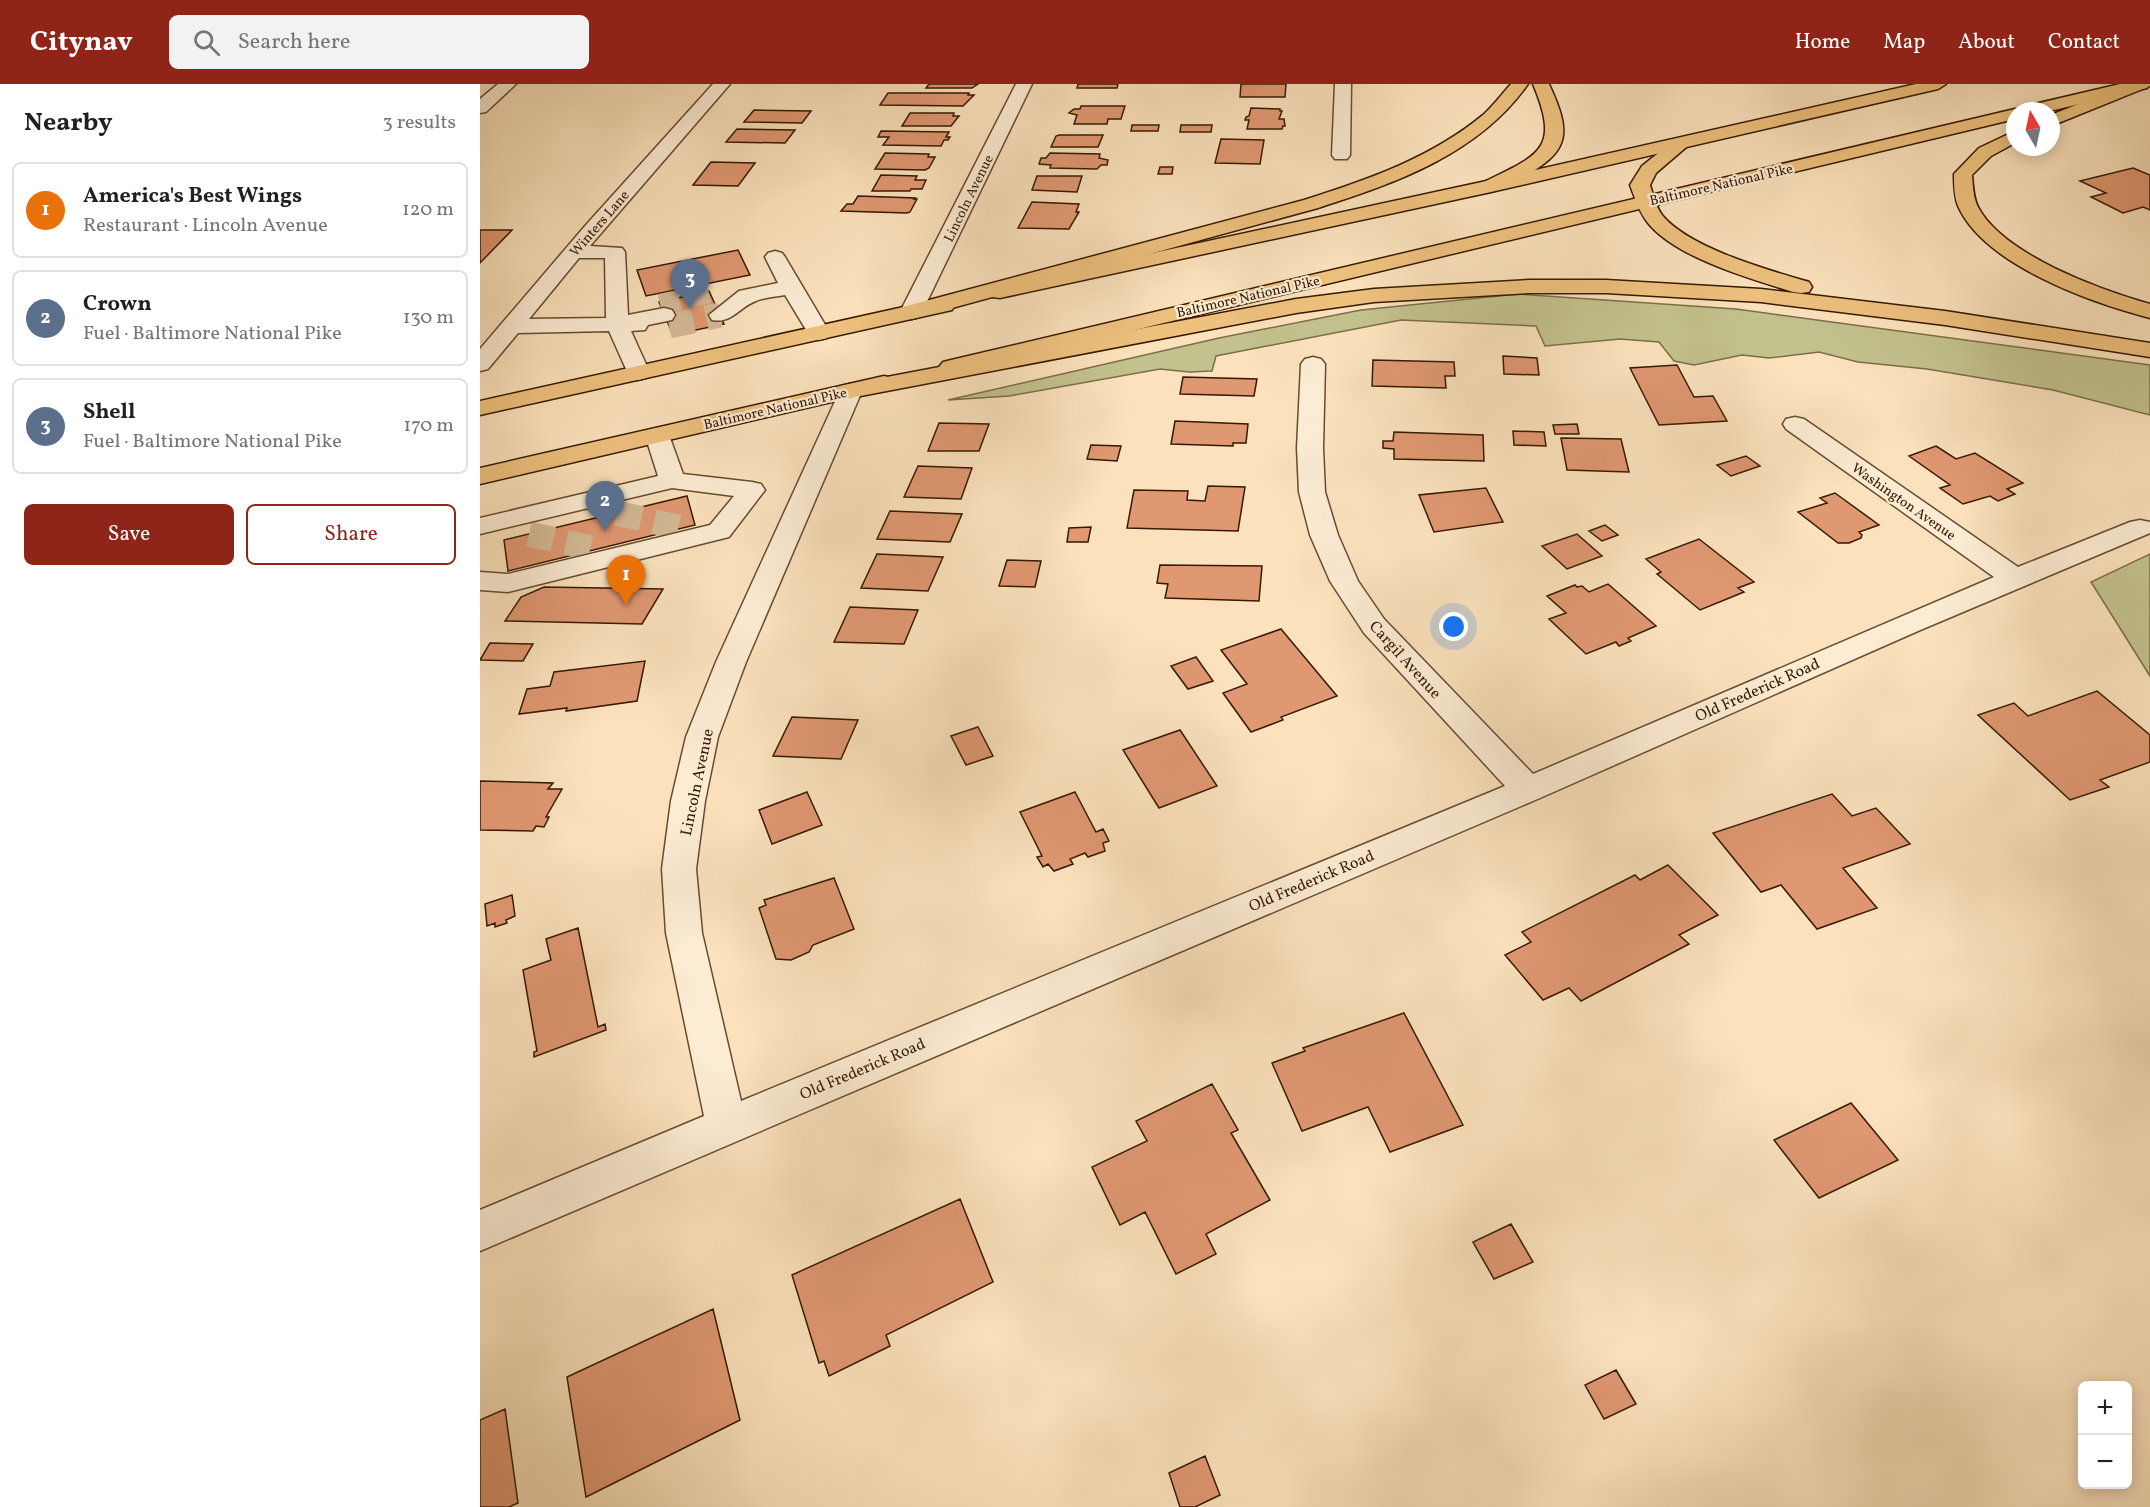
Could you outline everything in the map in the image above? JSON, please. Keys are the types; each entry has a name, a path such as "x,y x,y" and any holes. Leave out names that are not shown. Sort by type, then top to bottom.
{"main road":[{"path":"911,312 1280,214 1345,194 1395,174 1444,150 1477,130 1501,108 1520,84"},
{"path":"1491,186 1533,165 1549,151 1557,138 1556,126 1541,84"},
{"path":"480,408 1491,186 1938,84"},
{"path":"2060,104 2145,84"},
{"path":"2060,117 2145,84"},
{"name":"Baltimore National Pike","path":"480,476 850,391 2006,116"},
{"path":"2006,141 1984,152 1963,174 1963,193 1972,213 1994,238 2023,259 2071,283 2122,303 2150,311"},
{"path":"1682,143 1649,170 1640,185 1656,221 1681,239 1768,277 1820,292 1917,314"},
{"path":"850,391 1362,295 1452,288 1570,284 1668,288 1917,314 2150,350"}],"street":[{"path":"480,108 508,84"},
{"name":"Winters Lane","path":"480,364 574,252 722,84"},
{"name":"Lincoln Avenue","path":"911,312 1024,84"},
{"path":"1341,155 1343,84"},
{"path":"574,252 615,252 617,324 638,373"},
{"path":"775,257 819,333"},
{"path":"718,304 791,287"},
{"path":"512,326 617,324 665,315"},
{"name":"Cargil Avenue","path":"1313,364 1310,448 1312,492 1324,535 1344,581 1374,626 1528,790"},
{"name":"Lincoln Avenue","path":"726,1125 684,933 679,869 688,801 702,737 727,672 850,391"},
{"name":"Washington Avenue","path":"1795,424 2013,577"},
{"path":"657,435 672,480"},
{"path":"480,581 508,583 622,555 694,531 719,531 752,490 672,480 485,525"},
{"path":"577,503 617,513"},
{"path":"485,525 529,534"},
{"name":"Old Frederick Road","path":"480,1231 726,1125 1528,790 2013,577 2140,528"},
{"path":"595,549 622,555"}],"shaded area":[{"path":"1518,294 1736,309 2150,365 2150,415 2053,390 1927,369 1858,362 1819,352 1769,358 1742,355 1694,365 1674,361 1659,342 1620,339 1545,346 1536,326 1401,320 1216,356 1212,371 1189,372 1160,369 1009,396 948,400 1219,338 1361,310"},
{"path":"2150,554 2150,676 2091,582"}],"building":[{"path":"929,84 978,84 972,88 926,88"},
{"path":"1078,84 1118,84 1117,88 1077,88"},
{"path":"1241,84 1286,84 1285,97 1240,97"},
{"path":"888,93 969,93 968,95 974,95 963,106 880,105"},
{"path":"1081,106 1125,106 1121,119 1108,119 1107,124 1074,124 1077,115 1069,113 1074,109 1080,109"},
{"path":"1251,108 1280,109 1282,111 1279,119 1284,119 1285,126 1282,129 1247,129 1249,120 1245,120"},
{"path":"754,110 811,111 802,123 744,122"},
{"path":"910,113 954,113 953,116 959,116 951,126 902,126"},
{"path":"1132,125 1159,125 1158,131 1131,131"},
{"path":"1181,125 1212,125 1211,132 1180,132"},
{"path":"737,129 795,130 785,143 726,142"},
{"path":"881,131 949,132 946,137 950,137 944,140 941,146 883,145 889,137 878,137"},
{"path":"1103,135 1098,147 1051,147 1056,136"},
{"path":"1221,139 1264,140 1260,164 1215,163"},
{"path":"885,153 929,154 928,157 935,157 929,168 925,170 875,169"},
{"path":"1050,153 1100,154 1099,158 1108,160 1107,165 1101,165 1097,169 1050,168 1051,165 1039,164 1041,158 1046,158"},
{"path":"711,162 755,163 738,186 693,185"},
{"path":"1160,167 1173,167 1172,174 1158,174"},
{"path":"2133,168 2150,175 2150,210 2143,207 2123,213 2091,197 2106,193 2080,181"},
{"path":"881,175 917,176 915,180 926,180 922,189 872,191"},
{"path":"1037,176 1082,176 1077,192 1032,190"},
{"path":"858,196 917,199 910,212 907,213 841,211 847,204 853,204"},
{"path":"1032,202 1079,204 1076,212 1079,212 1069,229 1018,228"},
{"path":"480,230 512,230 480,263"},
{"path":"738,250 750,275 646,296 637,270"},
{"path":"709,291 724,324 673,335 659,302"},
{"path":"1503,356 1537,358 1539,375 1504,374"},
{"path":"1373,360 1454,362 1455,376 1445,376 1446,388 1372,386"},
{"path":"1677,365 1694,397 1713,396 1727,421 1659,425 1630,368"},
{"path":"1183,377 1257,379 1254,396 1180,394"},
{"path":"1175,421 1248,424 1246,443 1233,443 1233,446 1171,444"},
{"path":"939,423 989,424 979,451 928,451"},
{"path":"1577,424 1579,434 1555,434 1553,425"},
{"path":"1513,431 1544,432 1546,446 1514,445"},
{"path":"1394,432 1483,435 1484,461 1394,459 1394,449 1383,448 1383,441 1393,441"},
{"path":"1561,438 1621,439 1629,472 1567,470"},
{"path":"1091,445 1121,446 1117,461 1087,459"},
{"path":"1936,446 1956,459 1975,453 2023,483 2007,489 2015,494 1998,501 1990,496 1963,504 1940,488 1950,485 1909,456"},
{"path":"1746,456 1760,466 1731,476 1717,465"},
{"path":"918,466 972,468 961,499 904,497"},
{"path":"1208,486 1245,487 1238,531 1127,528 1134,490 1188,491 1187,500 1205,501"},
{"path":"1486,488 1503,522 1434,532 1419,495"},
{"path":"1835,493 1879,525 1859,532 1862,535 1861,538 1849,543 1838,543 1798,512 1827,503 1820,498"},
{"path":"687,496 695,525 508,571 504,540"},
{"path":"890,511 962,514 950,542 877,539"},
{"path":"1605,525 1618,535 1602,541 1589,531"},
{"path":"1091,527 1088,542 1067,542 1069,528"},
{"path":"1577,534 1602,556 1567,569 1542,546"},
{"path":"1699,539 1754,582 1738,588 1744,592 1700,610 1657,574 1661,572 1646,559"},
{"path":"877,554 943,557 928,591 861,588"},
{"path":"1007,560 1041,561 1035,587 999,586"},
{"path":"1160,565 1262,566 1259,601 1165,598 1168,584 1157,583"},
{"path":"1608,584 1656,626 1628,638 1631,641 1619,646 1616,642 1586,654 1549,619 1566,613 1547,596 1575,585 1582,586 1589,592"},
{"path":"544,587 663,589 642,624 505,621 521,597"},
{"path":"850,607 918,610 904,644 834,642"},
{"path":"1281,629 1337,696 1281,717 1283,720 1251,732 1223,693 1247,684 1221,650"},
{"path":"490,643 533,644 523,661 480,660"},
{"path":"1196,657 1213,681 1188,689 1171,666"},
{"path":"645,661 637,701 566,711 567,708 519,714 527,689 550,686 554,672"},
{"path":"2097,691 2150,735 2150,762 2100,780 2109,787 2070,800 1978,715 2014,703 2028,716"},
{"path":"792,717 858,720 841,759 773,756"},
{"path":"978,727 993,756 966,765 951,736"},
{"path":"1180,730 1217,786 1159,808 1123,750"},
{"path":"480,781 553,783 548,789 562,789 546,817 549,817 544,827 536,826 533,831 480,830"},
{"path":"807,792 822,825 772,844 759,810"},
{"path":"1075,792 1096,832 1103,829 1109,841 1103,843 1105,851 1088,857 1085,853 1070,859 1073,864 1054,871 1048,864 1043,867 1037,857 1042,856 1020,812"},
{"path":"1832,794 1852,816 1876,808 1910,844 1843,868 1877,908 1817,929 1781,885 1761,892 1713,833"},
{"path":"1668,865 1718,915 1679,935 1689,944 1581,1001 1569,988 1543,1000 1505,955 1531,942 1522,932 1635,875 1640,880"},
{"path":"834,878 854,929 813,945 809,952 791,960 776,959 759,908 766,905 764,900"},
{"path":"512,895 515,916 506,920 507,923 495,927 495,923 487,926 485,904"},
{"path":"578,928 598,1027 605,1024 606,1030 534,1057 534,1052 537,1051 523,970 551,960 546,939"},
{"path":"1404,1013 1463,1125 1390,1152 1368,1107 1302,1131 1272,1063 1305,1051 1303,1048"},
{"path":"1212,1084 1238,1130 1231,1133 1270,1200 1206,1234 1216,1254 1176,1274 1145,1212 1120,1225 1092,1167 1147,1141 1136,1121"},
{"path":"1851,1103 1898,1160 1819,1198 1774,1140"},
{"path":"960,1199 993,1282 886,1335 890,1346 829,1376 824,1361 819,1363 792,1275"},
{"path":"1511,1224 1533,1262 1494,1279 1473,1242"},
{"path":"713,1309 740,1420 586,1497 567,1377"},
{"path":"1616,1370 1636,1404 1604,1419 1585,1385"},
{"path":"505,1409 518,1503 509,1507 480,1507 480,1420"},
{"path":"1205,1456 1220,1495 1195,1507 1180,1507 1169,1473"}],"tunnel":[{"path":"660,304 710,293"},
{"path":"669,326 720,315"},
{"path":"617,513 681,528"},
{"path":"529,534 595,549"}],"place":[{"name":"Shell","path":"690,309"},
{"name":"Crown","path":"605,531"},
{"name":"America's Best Wings","path":"626,605"}]}
